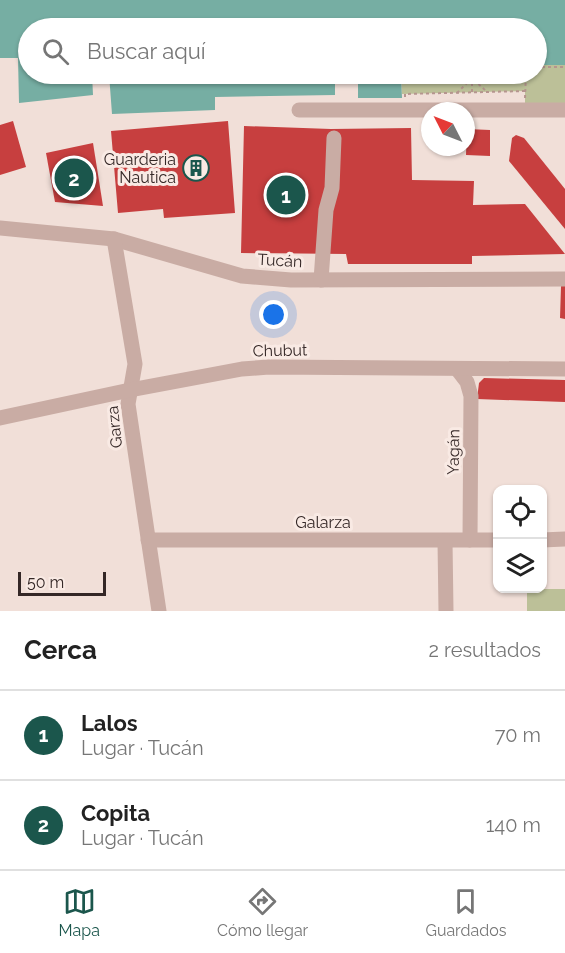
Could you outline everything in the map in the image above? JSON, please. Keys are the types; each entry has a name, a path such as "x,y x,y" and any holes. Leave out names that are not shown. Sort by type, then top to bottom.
{"street":[{"path":"299,110 565,110"},
{"path":"321,280 326,210 332,188 334,138"},
{"name":"Tucán","path":"0,228 114,239 242,276 291,280 565,279"},
{"name":"Garza","path":"114,239 135,364 128,404 159,611"},
{"name":"Chubut","path":"0,418 242,369 269,367 565,369"},
{"name":"Yagán","path":"457,369 467,382 471,396 470,540"},
{"path":"547,540 565,539"},
{"name":"Galarza","path":"148,540 493,540"},
{"path":"445,540 446,611"}],"path":[{"path":"547,68 565,67"},
{"path":"457,93 465,84"},
{"path":"472,84 472,92"},
{"path":"480,84 487,92"},
{"path":"525,84 525,110"},
{"path":"404,110 405,94 525,91"}],"green space":[{"path":"547,65 565,65 565,104 525,104 525,91 402,94 402,84 547,84"},
{"path":"547,589 565,589 565,611 527,611 527,593 547,593"}],"water":[{"path":"0,0 565,0 565,65 547,65 547,18 18,18 18,58 0,58"},
{"path":"19,84 92,84 93,95 19,103"},
{"path":"110,84 335,84 335,95 215,97 215,110 112,114"},
{"path":"358,84 401,84 402,98 358,98"}],"building":[{"path":"13,121 26,167 0,175 0,125"},
{"name":"Guarderia Nautica","path":"228,121 235,213 164,218 163,209 118,213 111,131"},
{"path":"244,126 331,129 411,128 412,180 474,181 473,205 525,204 565,254 472,256 472,264 348,264 346,254 241,253"},
{"path":"475,129 490,130 490,156 475,155"},
{"path":"516,135 524,138 565,189 565,229 509,161 512,138"},
{"path":"93,143 103,206 55,202 46,153"},
{"path":"561,286 565,286 565,319 560,318"},
{"path":"484,378 565,380 565,402 477,399 479,383"}],"place":[{"name":"Guarderia Nautica","path":"196,168"},
{"name":"Copita","path":"74,178"},
{"name":"Lalos","path":"286,195"}]}
